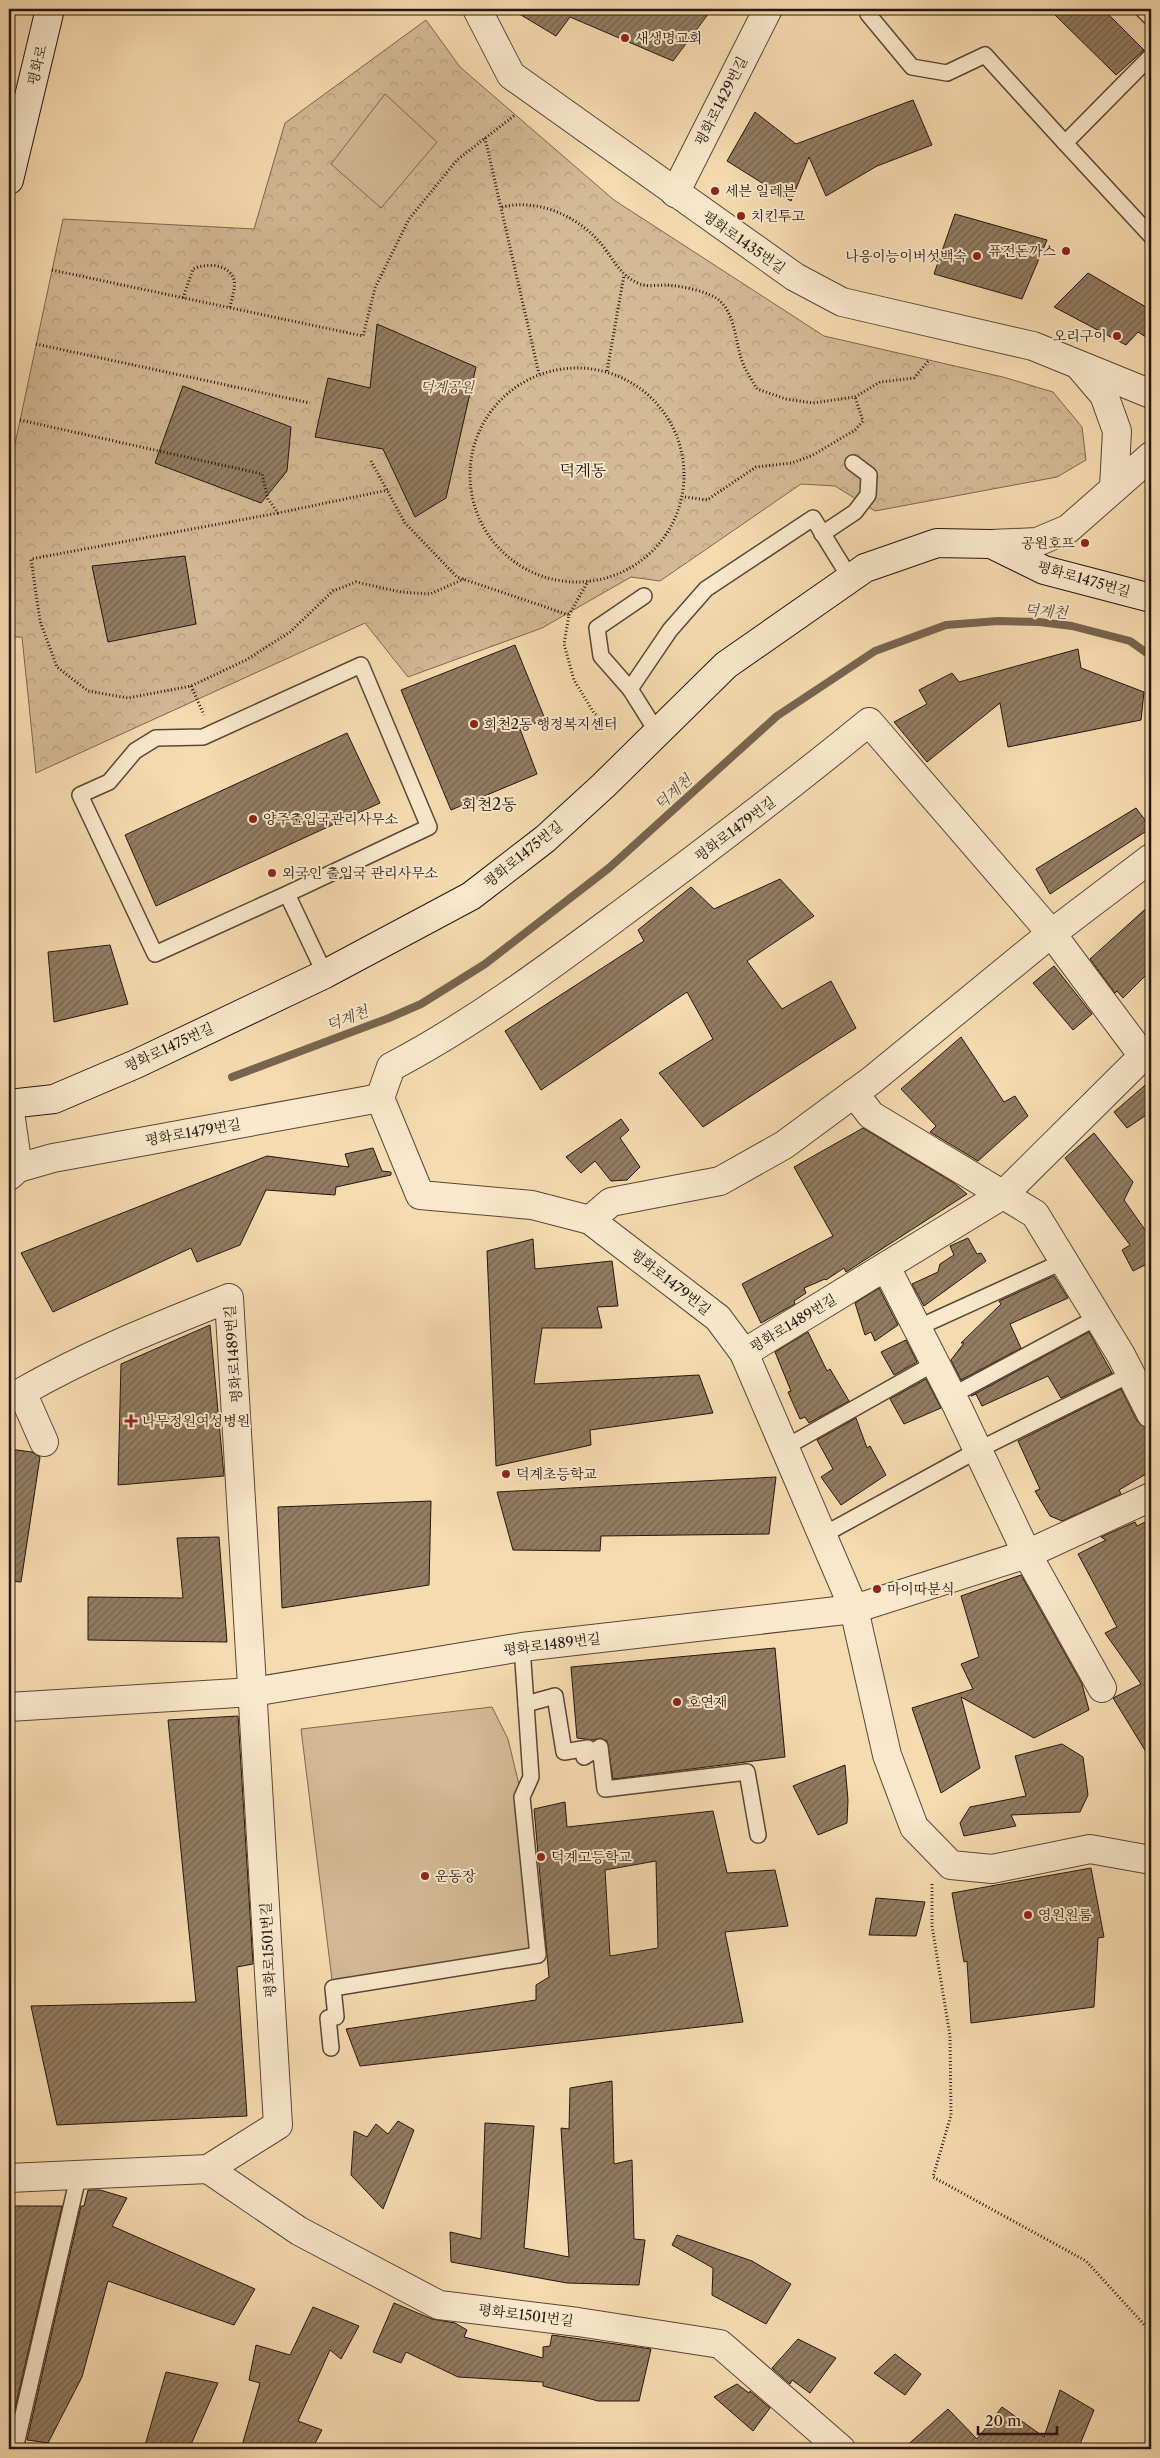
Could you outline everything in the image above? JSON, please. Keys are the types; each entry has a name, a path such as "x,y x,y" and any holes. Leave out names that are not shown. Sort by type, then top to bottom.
{"street":[{"name":"평화로","path":"9,180 47,9"},
{"name":"평화로1435번길","path":"477,9 511,75 795,277 842,302 1033,346 1078,366 1151,394"},
{"name":"평화로1429번길","path":"675,193 768,9"},
{"name":"평화로1435번길","path":"1078,366 1104,395 1117,430 1114,487"},
{"name":"평화로1475번길","path":"9,1104 54,1099 136,1064 325,974 471,896 545,839 603,786 726,665 864,568 938,543 991,544 1037,542 1068,529 1151,456"},
{"name":"평화로1475번길","path":"991,544 1044,570 1151,598"},
{"name":"평화로1479번길","path":"744,1353 718,1318 590,1220 532,1205 420,1195 380,1098 392,1067 442,1041 573,950 759,811 870,722 1052,934"},
{"path":"590,1220 611,1202 720,1182 784,1144 854,1093 1052,934 1151,858"},
{"name":"평화로1489번길","path":"1052,934 1143,1056 1004,1194 744,1353 854,1609 887,1754 914,1827 951,1866 992,1869 1090,1849 1151,1860"},
{"path":"854,1093 871,1115 1035,1214 1098,1317 1131,1374 1151,1414"},
{"name":"평화로1479번길","path":"13,1172 53,1158 380,1098"},
{"path":"9,1104 13,1172"},
{"path":"886,1267 952,1396 1027,1554 1102,1688"},
{"name":"평화로1489번길","path":"44,1442 22,1392 54,1374 131,1338 229,1298 253,1692"},
{"name":"평화로1489번길","path":"9,1707 253,1692 522,1647 854,1609 1027,1554 1151,1497"},
{"name":"평화로1501번길","path":"253,1692 278,2125 208,2169 299,2231 438,2304 578,2322 720,2344 841,2449"},
{"path":"9,2178 79,2173 208,2169"}],"lane":[{"path":"869,9 868,14 912,67 947,73 985,55 1151,236"},
{"path":"1142,9 1151,18"},
{"path":"1065,143 1151,56"},
{"path":"822,534 855,512 868,495 869,474 853,463"},
{"path":"630,689 670,630 706,589 812,518 850,578"},
{"path":"644,596 598,628 601,656 630,689 657,732"},
{"path":"361,665 429,827 287,894 155,954 80,795 109,782 135,751 156,738 193,738 212,733 361,665"},
{"path":"287,894 325,974"},
{"path":"917,1328 1064,1261"},
{"path":"952,1396 1098,1317"},
{"path":"784,1448 935,1363"},
{"path":"823,1535 978,1450 1131,1374"},
{"path":"331,2048 328,2018 336,2017 332,1988 538,1956 522,1797 531,1777 522,1647"},
{"path":"526,1704 555,1696 564,1752 588,1748 584,1757 600,1747 605,1789 747,1772 758,1836"},
{"path":"15,2449 79,2173"}],"path":[{"path":"52,270 363,336 375,288 409,219 457,160 515,115"},
{"path":"485,138 539,374"},
{"path":"502,207 518,203 550,209 578,222 602,244 624,275 641,284 669,286 703,293 720,300 728,312 744,365 757,389 786,399 813,403 855,397 880,382 914,378 929,360"},
{"path":"183,298 193,269 202,264 215,265 228,271 234,280 230,308"},
{"path":"608,371 624,275"},
{"path":"36,344 310,403"},
{"path":"572,370 608,371 644,393 673,421 685,457 684,497 660,537 633,566 588,581 546,581 510,563 479,524 471,470 478,428 507,392 539,374 572,370"},
{"path":"684,497 708,500 756,468 792,463 822,450 856,430 863,420 855,397"},
{"path":"20,420 262,474 268,499 278,513"},
{"path":"371,461 405,523 458,577 569,615"},
{"path":"388,490 31,560 40,621 57,667 88,691 128,698 191,686 246,660 290,632 333,591 356,582 401,592 430,594 464,579"},
{"path":"588,581 569,615 564,644 574,680 594,713 612,728"},
{"path":"191,686 212,733"},
{"path":"932,1846 932,1926 950,2036 951,2115 933,2177 1086,2261 1151,2332"}],"green space":[{"name":"덕계공원","path":"426,20 460,67 614,200 824,336 1003,377 1053,392 1082,427 1086,460 1057,477 875,511 835,486 801,484 660,581 631,577 542,628 408,677 365,623 36,773 22,637 9,637 9,472 63,219 254,229 285,123"},
{"path":"385,94 437,142 381,208 331,164"},
{"name":"운동장","path":"492,1707 508,1739 522,1797 538,1955 333,1988 301,1729"}],"building":[{"path":"511,9 712,9 673,61 570,17 556,36"},
{"path":"1049,9 1103,9 1144,50 1116,75"},
{"path":"913,100 932,145 877,166 826,196 809,157 791,201 727,161 755,112 796,144"},
{"path":"955,214 1047,240 1022,299 934,274"},
{"path":"1088,273 1151,310 1151,340 1138,332 1126,345 1054,307"},
{"path":"377,324 476,367 446,498 415,517 383,449 315,437 328,378 370,388"},
{"path":"183,386 291,427 287,471 261,503 155,463"},
{"path":"185,556 196,624 108,642 92,566"},
{"name":"회천2동 행정복지센터","path":"515,645 545,719 520,729 537,774 451,810 401,690"},
{"path":"1078,649 1081,668 1144,692 1141,720 1008,747 1000,703 927,762 894,722 927,704 919,690 952,673 959,682"},
{"name":"양주출입국관리사무소","path":"347,733 380,803 156,906 125,835"},
{"path":"1136,808 1151,828 1050,894 1036,869"},
{"path":"780,879 814,916 747,961 782,1009 831,981 856,1028 703,1127 659,1073 713,1039 687,992 541,1090 505,1031 644,941 638,930 691,887 714,909"},
{"path":"1151,904 1151,970 1123,998 1117,991 1115,993 1090,959"},
{"path":"110,945 128,1004 54,1022 48,952"},
{"path":"1054,966 1092,1014 1073,1030 1033,983"},
{"path":"961,1037 1004,1102 1015,1096 1028,1116 978,1161 930,1132 936,1126 901,1089"},
{"path":"1151,1080 1151,1112 1127,1128 1114,1112"},
{"path":"621,1119 629,1130 620,1138 640,1167 627,1180 611,1181 595,1161 581,1173 566,1157"},
{"path":"863,1128 954,1183 967,1194 846,1272 844,1268 826,1280 804,1288 806,1293 794,1301 795,1304 761,1323 742,1284 833,1236 794,1167"},
{"path":"1094,1133 1133,1182 1124,1200 1148,1234 1151,1233 1151,1274 1145,1265 1133,1271 1122,1250 1130,1245 1065,1158"},
{"path":"373,1148 382,1171 391,1172 391,1175 336,1187 335,1195 266,1190 240,1245 197,1262 191,1248 53,1312 21,1253 267,1156 349,1167 345,1154"},
{"path":"968,1238 977,1254 981,1253 986,1261 924,1306 912,1284 938,1272 940,1264 954,1255 950,1246"},
{"path":"533,1239 535,1269 612,1261 618,1306 597,1307 602,1328 542,1328 534,1384 699,1375 713,1413 590,1430 591,1445 496,1466 487,1251"},
{"path":"1054,1276 1068,1298 1010,1324 1021,1348 961,1380 951,1360 964,1343 961,1343 1001,1304 999,1301"},
{"path":"879,1288 898,1325 875,1341 871,1332 865,1335 855,1303"},
{"path":"210,1325 224,1476 118,1485 121,1364"},
{"path":"808,1332 827,1371 830,1369 849,1401 809,1423 805,1417 800,1419 788,1392 791,1391 775,1352"},
{"path":"1089,1332 1112,1373 1061,1398 1048,1376 982,1406 976,1394 971,1396"},
{"path":"906,1340 917,1362 894,1375 881,1352"},
{"path":"926,1379 941,1408 904,1424 890,1399"},
{"path":"1121,1389 1137,1421 1147,1429 1151,1438 1151,1471 1119,1490 1121,1494 1062,1521 1050,1516 1035,1491 1040,1489 1018,1441"},
{"path":"856,1418 867,1448 870,1446 886,1475 841,1505 821,1477 833,1469 817,1440"},
{"path":"9,1449 32,1452 40,1457 21,1582 9,1581"},
{"path":"776,1477 769,1534 601,1536 600,1551 513,1550 497,1492"},
{"path":"431,1501 429,1585 282,1608 278,1507"},
{"path":"1151,1519 1151,1760 1113,1698 1141,1684 1105,1633 1117,1627 1078,1554 1106,1540 1101,1537 1135,1522 1137,1526"},
{"path":"219,1537 227,1642 88,1640 88,1597 183,1598 177,1538"},
{"path":"1021,1575 1082,1684 1089,1710 1034,1738 961,1697 980,1768 941,1793 912,1708 973,1689 961,1664 979,1657 961,1596"},
{"name":"호연재","path":"775,1648 785,1757 613,1779 607,1741 600,1738 593,1740 577,1738 571,1667"},
{"path":"238,1716 253,1964 237,1967 247,2116 57,2125 31,2006 196,2002 168,1720"},
{"path":"1062,1744 1083,1757 1088,1795 1080,1812 1011,1815 1016,1826 964,1836 960,1823 970,1807 1026,1796 1015,1756"},
{"path":"845,1765 848,1800 847,1823 818,1835 793,1786"},
{"path":"565,1802 567,1827 713,1811 727,1873 775,1870 788,1926 725,1932 743,2022 360,2066 346,2029 536,2000 536,1985 549,1977 534,1809","holes":["656,1861 658,1948 610,1956 605,1870"]},
{"path":"1091,1868 1104,1937 1098,1938 1094,2007 971,2023 967,1961 964,1962 952,1893"},
{"path":"876,1898 925,1902 916,1936 869,1935"},
{"path":"612,2081 614,2164 632,2160 634,2239 645,2240 639,2285 567,2283 451,2262 450,2232 481,2239 485,2123 534,2126 524,2248 569,2257 561,2128 569,2129 570,2088"},
{"path":"398,2121 414,2130 383,2209 351,2175 354,2131 367,2137 376,2124 388,2134"},
{"path":"88,2190 100,2190 127,2198 112,2226 255,2289 234,2325 108,2281 82,2377 48,2443 27,2440 81,2206 84,2206"},
{"path":"9,2206 62,2206 9,2434"},
{"path":"677,2235 752,2261 791,2284 766,2324 712,2295 713,2268 672,2245"},
{"path":"394,2303 432,2319 455,2323 467,2330 464,2337 543,2358 543,2347 550,2346 552,2335 651,2349 639,2401 598,2401 543,2386 543,2382 458,2377 406,2352 401,2363 373,2352"},
{"path":"313,2307 359,2326 341,2359 330,2350 298,2421 322,2430 312,2449 241,2449 260,2383 249,2380 256,2345 290,2355"},
{"path":"798,2339 836,2358 810,2393 792,2380 790,2384 772,2368"},
{"path":"895,2354 921,2374 905,2395 874,2373"},
{"path":"166,2372 218,2383 189,2449 144,2449"},
{"path":"737,2384 749,2393 750,2391 770,2408 753,2431 714,2397"},
{"path":"1060,2390 1094,2410 1078,2449 903,2449 948,2409 977,2439 1002,2407 1044,2437"}],"waterway":[{"name":"덕계천","path":"232,1077 389,1018 421,1004 485,964 609,868 777,716 875,651 946,625 998,621 1039,622 1072,626 1130,641 1151,656"}],"place":[{"name":"새생명교회","path":"625,38"},
{"name":"세븐 일레븐","path":"715,191"},
{"name":"치킨투고","path":"741,216"},
{"name":"퓨전돈까스","path":"1066,251"},
{"name":"나응이능이버섯백숙","path":"977,256"},
{"name":"오리구이","path":"1117,336"},
{"name":"공원호프","path":"1085,543"},
{"name":"회천2동 행정복지센터","path":"474,724"},
{"name":"양주출입국관리사무소","path":"253,819"},
{"name":"외국인 출입국 관리사무소","path":"272,873"},
{"name":"나무정원여성병원","path":"131,1421"},
{"name":"덕계초등학교","path":"506,1474"},
{"name":"마이따분식","path":"877,1589"},
{"name":"호연재","path":"677,1702"},
{"name":"덕계고등학교","path":"541,1857"},
{"name":"운동장","path":"425,1876"},
{"name":"영원원룸","path":"1028,1915"}],"district":[{"name":"덕계동","path":"583,470"},
{"name":"회천2동","path":"489,804"}]}
